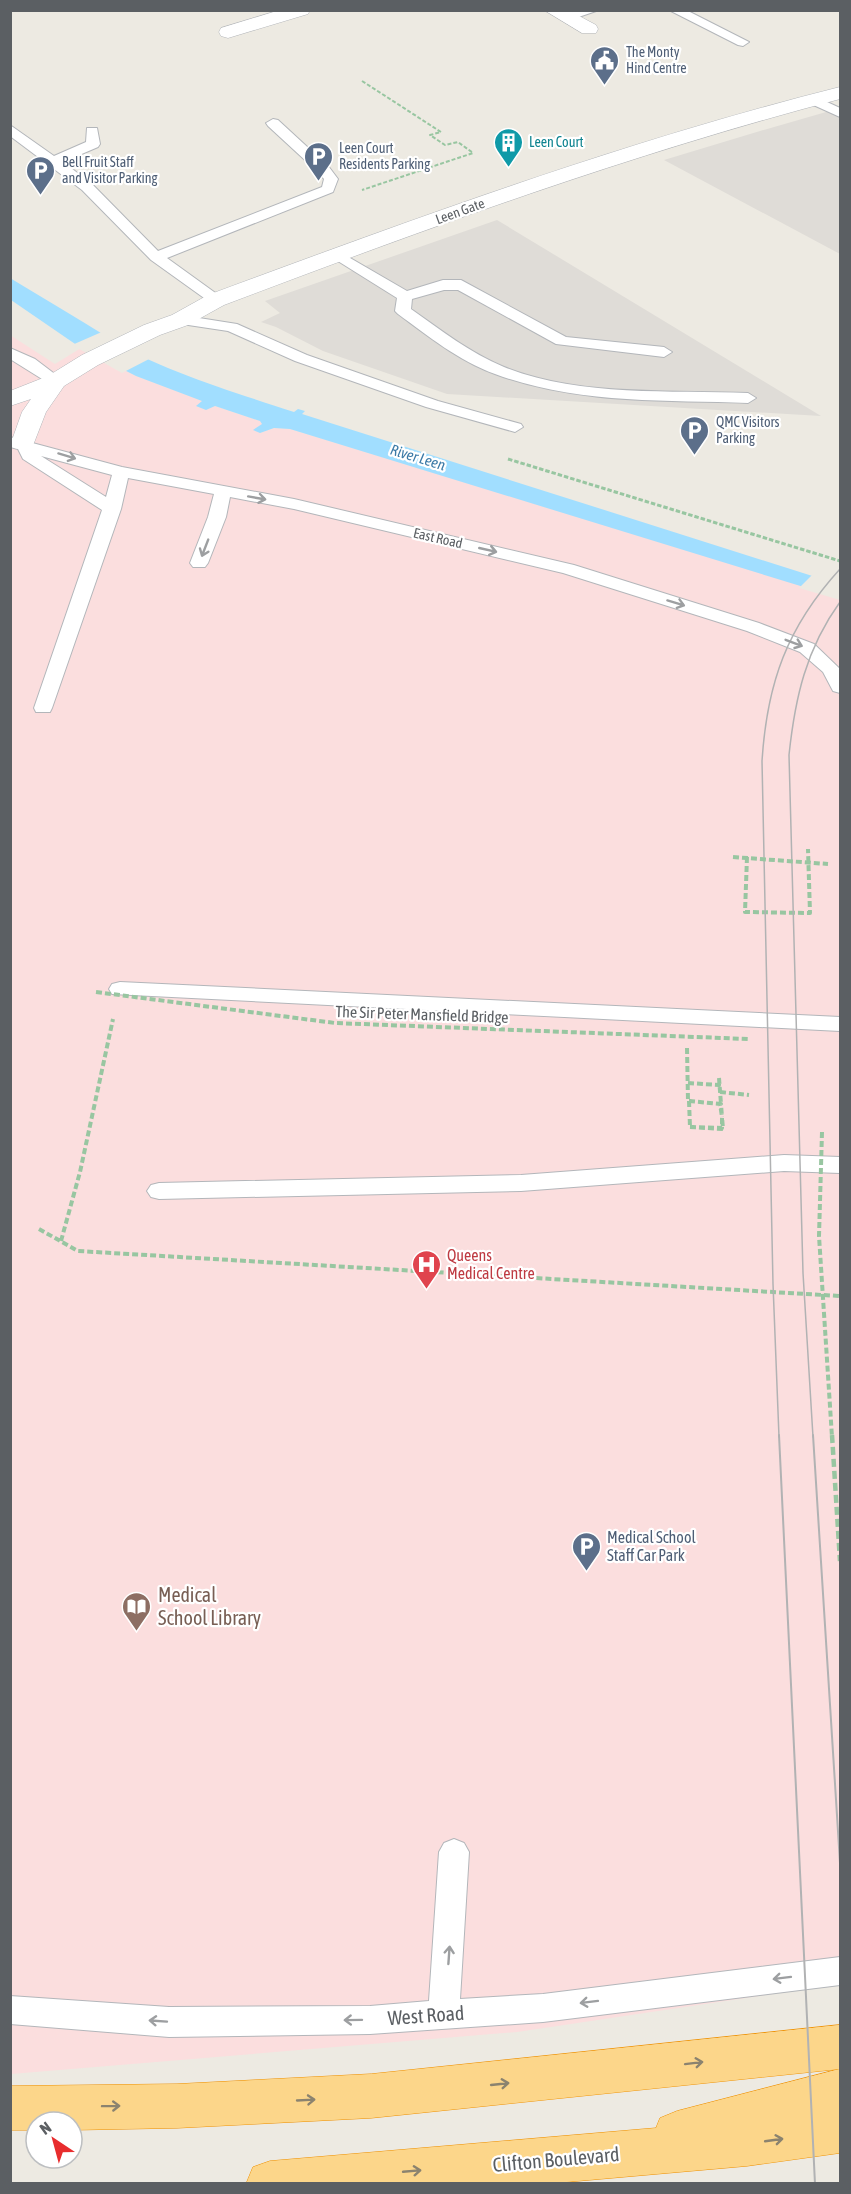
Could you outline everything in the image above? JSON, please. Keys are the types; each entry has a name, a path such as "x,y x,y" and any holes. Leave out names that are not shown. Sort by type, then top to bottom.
{"highway":[{"path":"10,2108 177,2106 370,2096 840,2047"},
{"path":"591,2156 840,2091"},
{"name":"Clifton Boulevard","path":"270,2184 747,2143 840,2130"}],"street":[{"path":"243,31 301,10"},
{"path":"560,14 589,29"},
{"name":"Leen Gate","path":"56,381 90,360 152,330 338,255 601,162 840,93"},
{"path":"10,399 56,381"},
{"path":"21,451 34,412 56,381"}],"lane":[{"path":"560,14 593,10"},
{"path":"675,10 743,42"},
{"path":"814,100 840,113"},
{"path":"156,257 328,189 331,179 324,170 273,123"},
{"path":"10,129 87,187 156,257 198,310 301,358 432,404 514,427"},
{"path":"54,161 93,144 92,131"},
{"path":"338,255 405,296 442,285 461,285 562,341 664,352"},
{"path":"405,296 403,311 471,357 501,371 570,389 748,398"},
{"path":"10,352 56,381"},
{"path":"21,451 112,509"},
{"name":"East Road","path":"21,451 294,504 568,569 721,616 807,648 831,669 840,687"},
{"path":"43,708 56,663 112,509 121,472"},
{"path":"199,563 217,517 223,492"},
{"path":"118,994 840,1024"},
{"path":"159,1191 521,1183 784,1162 840,1165"},
{"path":"444,2013 454,1852"},
{"name":"West Road","path":"10,2010 169,2022 370,2020 444,2013 543,2008 840,1971"}],"path":[{"path":"328,189 355,192 473,153 458,142 445,145 430,135 441,132 362,81 371,79"},
{"path":"747,857 745,912 810,913 808,849"},
{"path":"733,856 828,864"},
{"name":"The Sir Peter Mansfield Bridge","path":"96,992 335,1023 748,1039"},
{"path":"61,1241 77,1183 115,1012"},
{"path":"687,1018 690,1127"},
{"path":"688,1083 719,1085 719,1078 721,1103 722,1128 690,1127"},
{"path":"720,1092 749,1095"},
{"path":"690,1127 688,1101 699,1102 710,1103 720,1104 722,1120 723,1129 690,1127 689,1101 721,1104 722,1120 722,1128 711,1128 690,1127"},
{"path":"822,1132 819,1236 840,1561"},
{"path":"39,1229 78,1251 840,1296"}],"shaded area":[{"path":"840,108 840,254 664,160 760,131"},
{"path":"497,220 821,416 447,394 323,351 276,327 261,322 280,313 265,301"},
{"name":"Queens Medical Centre","path":"10,335 55,364 81,348 136,376 203,401 197,406 206,409 215,406 263,422 260,433 274,428 290,429 840,597 840,1984 517,2032 11,2074"}],"water":[{"name":"River Leen","path":"10,278 129,350 198,380 294,412 298,409 305,411 302,414 825,580 807,588 290,429 274,428 260,433 253,430 262,424 260,421 215,406 206,410 196,406 202,401 136,376 81,348 11,300"}],"pier":[{"path":"104,331 153,357 122,373 72,345"},
{"path":"814,573 840,581 840,600 799,588"}],"tram line":[{"path":"779,1437 773,1284 762,761 769,706 783,658 806,612 840,569"},
{"path":"813,1437 803,1273 789,755 804,675 819,638 840,602"},
{"path":"779,1435 815,2184"},
{"path":"813,1435 840,1863"}],"place":[{"name":"The Monty Hind Centre","path":"605,86"},
{"name":"Leen Court","path":"508,168"},
{"name":"Leen Court Residents Parking","path":"318,182"},
{"name":"Bell Fruit Staff and Visitor Parking","path":"41,196"},
{"name":"QMC Visitors Parking","path":"695,456"},
{"name":"Queens Medical Centre","path":"426,1290"},
{"name":"Medical School Staff Car Park","path":"586,1572"},
{"name":"Medical School Library","path":"137,1632"}]}
